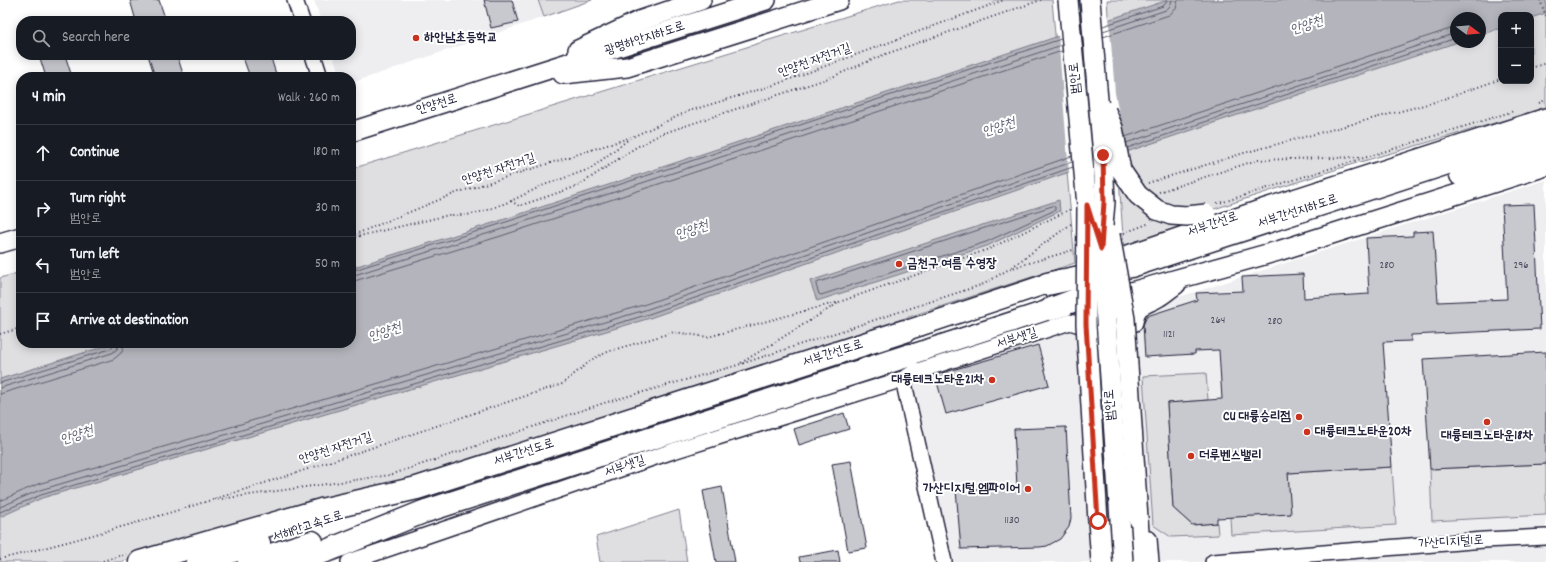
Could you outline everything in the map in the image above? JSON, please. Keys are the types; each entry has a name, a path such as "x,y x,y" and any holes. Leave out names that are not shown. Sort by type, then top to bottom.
{"highway":[{"name":"서부간선지하도로","path":"1047,284 1131,266 1529,122"},
{"name":"서부간선지하도로","path":"1051,309 1138,277 1546,148"},
{"name":"서부간선도로","path":"140,562 321,510 417,488 905,331"},
{"name":"서부간선도로","path":"294,562 329,550 423,512 910,355"},
{"name":"서해안고속도로","path":"198,562 321,523 417,488"},
{"name":"서해안고속도로","path":"249,562 326,537 423,512"}],"main road":[{"path":"524,78 639,21 701,0"},
{"name":"광명하안지하도로","path":"524,78 766,0"},
{"path":"524,78 627,67 839,0"},
{"name":"범안로","path":"1068,0 1101,249 1123,562"},
{"name":"범안로","path":"1090,0 1103,155 1096,204"},
{"name":"안양천로","path":"356,130 524,78"},
{"path":"1097,88 1113,128 1121,170 1138,195 1157,210 1170,215 1187,216 1503,127 1529,122 1541,111"},
{"path":"910,355 1051,309 1131,292 1278,251 1546,166"},
{"path":"1096,204 1125,319 1140,562"},
{"path":"1096,204 1086,324 1101,562"},
{"path":"0,243 16,238"},
{"path":"1127,324 1140,305 1157,298 1189,275"},
{"path":"905,331 1047,284"}],"street":[{"path":"295,0 300,16"},
{"path":"315,60 318,72"},
{"name":"서부샛길","path":"349,562 673,451 903,379 915,372 1070,322 1096,330 1127,324"},
{"path":"1127,324 1132,540 1140,562"},
{"path":"1127,324 1151,562"},
{"path":"1096,330 1112,562"},
{"path":"903,379 944,562"},
{"name":"가산디지털1로","path":"1213,562 1546,536"}],"path":[{"name":"안양천 자전거길","path":"356,235 456,193 632,137 689,111 774,85 1004,0"},
{"path":"511,201 519,206 578,186 635,148 661,134 832,77 883,55 1041,0"},
{"path":"1540,0 1546,16"},
{"path":"1534,67 1546,63"},
{"path":"1541,111 1546,100"},
{"path":"1211,208 1223,202 1365,157 1529,122"},
{"name":"안양천 자전거길","path":"356,236 449,215 467,215 485,211 511,201 544,185 590,169 632,137"},
{"path":"1153,194 1256,160 1365,157"},
{"path":"1121,234 1156,221"},
{"path":"208,501 390,476 604,403 738,365 984,284 1009,269 1072,223"},
{"path":"1009,269 1077,248"},
{"path":"738,365 842,301"},
{"path":"0,334 16,329"},
{"name":"안양천 자전거길","path":"0,559 71,542 208,501 562,384 594,358 610,351 668,334"}],"shaded area":[{"name":"하안남초등학교","path":"314,0 538,0 544,17 356,81 356,72 338,72 335,60 356,60 356,16 319,16"},
{"path":"538,0 592,0 544,17"},
{"path":"899,0 1052,0 1075,263 387,486 120,562 0,562 0,278 16,273 16,348 356,348 356,167"},
{"path":"1107,0 1546,0 1546,108 1350,165 1205,212 1177,224 1179,232 1124,252"},
{"path":"1546,180 1546,562 938,562 912,444 896,387"},
{"path":"1206,373 1208,400 1167,403 1173,508 1192,525 1217,523 1218,535 1171,537 1153,525 1143,376"},
{"path":"1546,464 1546,515 1432,521 1430,469"},
{"path":"1392,467 1396,525 1231,535 1230,517 1290,514 1288,473"},
{"path":"679,510 687,562 600,562 596,537"}],"water":[{"name":"안양천","path":"1168,0 1546,0 1546,13 1534,17 1534,12 1498,12 1498,29 1486,33 1486,12 1450,12 1450,45 1141,147 647,319 42,498 0,517 0,379 99,348 356,348 356,266 496,222"},
{"name":"금천구 여름 수영장","path":"1059,200 1060,211 987,246 817,301 810,281"}],"pier":[{"path":"1109,17 1115,93 1127,154 1069,174 1058,34"}],"building":[{"path":"130,0 159,0 164,16 135,16"},
{"path":"484,0 512,0 518,22 491,28"},
{"path":"41,60 67,60 70,72 44,72"},
{"path":"150,60 179,60 182,72 153,72"},
{"path":"244,60 272,60 275,72 248,72"},
{"path":"1534,204 1540,329 1411,335 1411,341 1383,342 1392,467 1288,473 1291,514 1217,518 1217,523 1192,525 1173,508 1167,403 1222,399 1219,350 1195,351 1195,354 1145,357 1143,325 1147,316 1197,300 1196,293 1243,291 1242,277 1303,274 1304,298 1369,294 1366,238 1413,236 1413,232 1433,231 1438,302 1507,299 1502,205"},
{"name":"대륭테크노타운21차","path":"1038,345 1049,385 946,414 935,375"},
{"name":"대륭테크노타운18차","path":"1546,352 1546,464 1430,469 1423,359"},
{"path":"844,413 849,429 799,445 794,429"},
{"name":"가산디지털 엠파이어","path":"1066,427 1071,518 1069,527 1060,539 1047,546 1040,547 961,549 956,490 1017,487 1014,429"},
{"path":"851,461 867,548 848,551 832,464"},
{"path":"722,487 735,562 716,562 703,491"},
{"path":"838,550 840,562 800,562 799,557"}],"place":[{"name":"하안남초등학교","path":"416,38"},
{"name":"금천구 여름 수영장","path":"899,264"},
{"name":"대륭테크노타운21차","path":"992,380"},
{"name":"CU 대륭승리점","path":"1299,417"},
{"name":"대륭테크노타운18차","path":"1487,422"},
{"name":"대륭테크노타운20차","path":"1307,432"},
{"name":"더루벤스밸리","path":"1191,456"},
{"name":"가산디지털 엠파이어","path":"1028,489"}],"route":[{"path":"1098,521 1086,324 1087,205 1101,249 1104,202 1103,155"}]}
